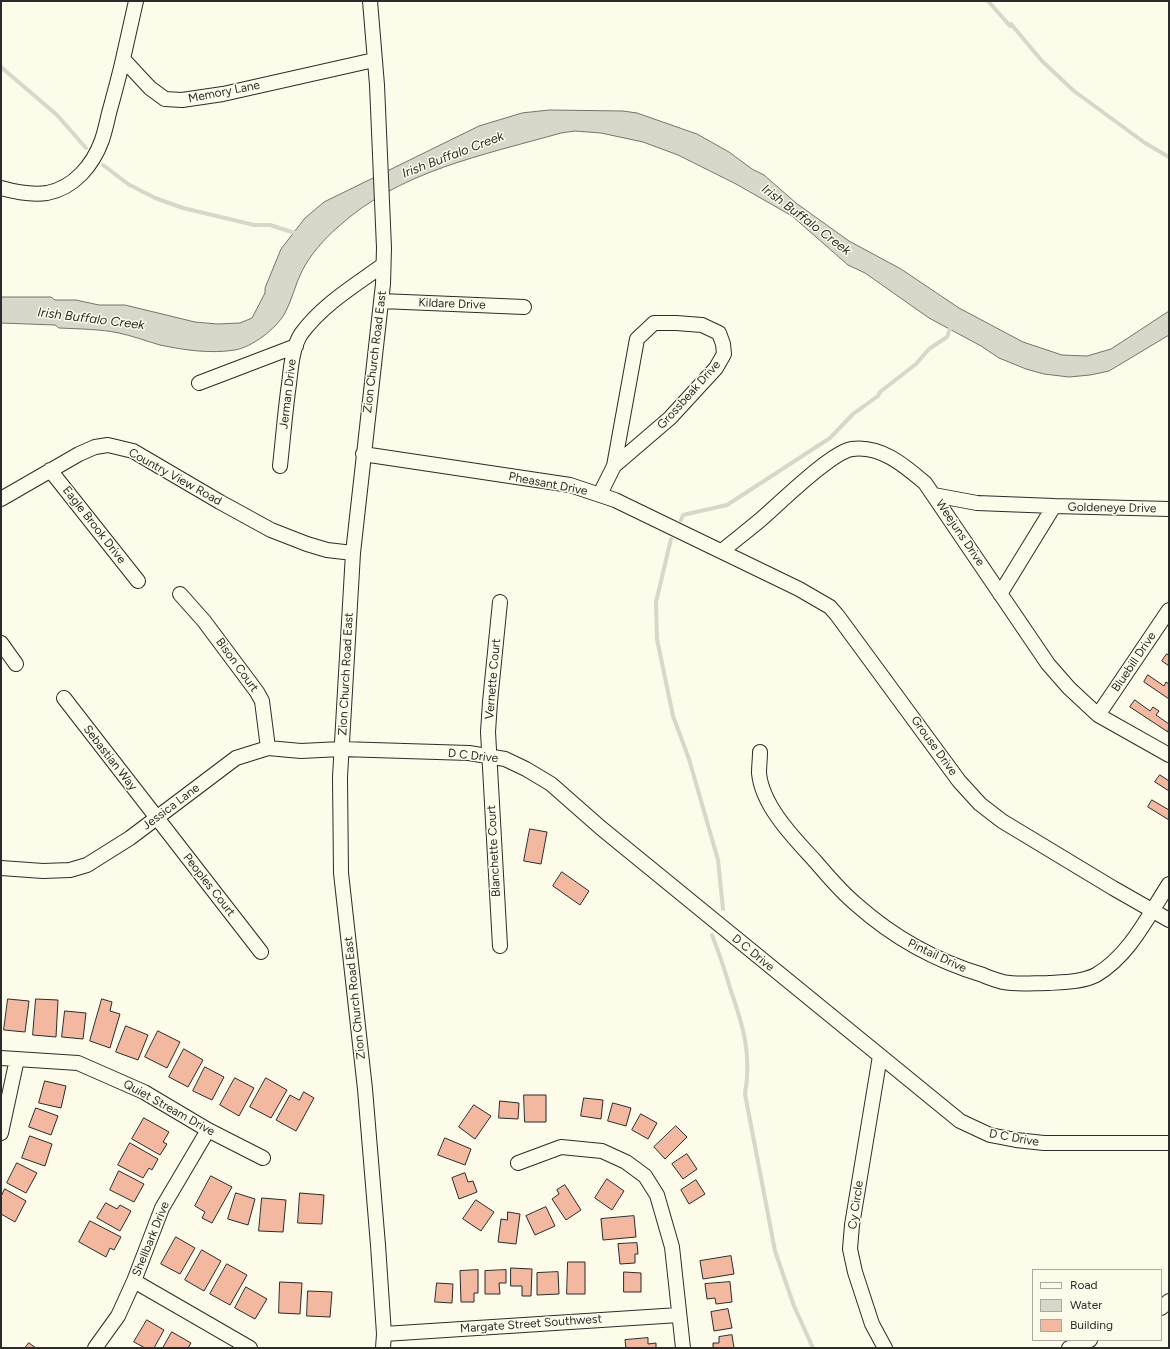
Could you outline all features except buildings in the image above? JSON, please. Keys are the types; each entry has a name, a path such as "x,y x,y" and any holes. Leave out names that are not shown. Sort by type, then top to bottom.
{"street":[{"path":"1,188 19,192 46,193 65,187 76,179 86,168 102,140 136,1"},
{"name":"Zion Church Road East","path":"370,1 377,85 384,248 383,284 353,553 341,749 341,873 365,1089 378,1245 384,1334 383,1348"},
{"name":"Memory Lane","path":"123,59 150,88 165,99 182,100 223,94 374,60"},
{"name":"Jerman Drive","path":"280,466 293,355 300,336 314,318 335,299 383,265"},
{"name":"Kildare Drive","path":"381,301 524,307"},
{"name":"Grossbeak Drive","path":"600,494 614,466 637,339 654,323 676,323 702,326 719,333 723,344 724,354 716,368 670,418 614,466"},
{"path":"199,383 296,346"},
{"name":"Country View Road","path":"1,499 79,454 95,447 108,445 133,451 271,530 320,548 353,553"},
{"name":"Weejuns Drive","path":"722,551 840,453 852,449 866,449 881,453 903,465 925,483 1048,664 1069,688 1098,715 1169,755"},
{"name":"Pheasant Drive","path":"363,454 570,485 615,500 722,551"},
{"name":"Eagle Brook Drive","path":"50,470 138,581"},
{"name":"Goldeneye Drive","path":"934,495 977,503 1169,509"},
{"name":"Goldeneye Drive","path":"1000,594 1054,506"},
{"name":"Grouse Drive","path":"722,551 799,589 830,607 837,614 959,781 980,804 1002,821 1112,888 1169,920"},
{"name":"Bison Court","path":"180,594 204,621 257,692 262,701 268,748"},
{"name":"Vernette Court","path":"489,756 488,732 490,702 500,602"},
{"name":"Bluebill Drive","path":"1098,715 1169,610"},
{"path":"1,643 16,664"},
{"name":"Sebastian Way","path":"64,698 156,818"},
{"name":"Jessica Lane","path":"1,868 43,871 70,870 87,865 130,838 236,758 268,748 301,751 341,749"},
{"name":"D C Drive","path":"341,749 469,753 506,759 526,769 550,784 601,828 960,1121 990,1135 1044,1143 1169,1143"},
{"name":"Pintail Drive","path":"760,752 759,774 764,793 770,806 790,833 857,906 902,939 938,959 1003,982 1063,982 1081,980 1095,975 1122,953 1134,940 1169,884"},
{"name":"Blanchette Court","path":"489,756 500,946"},
{"name":"Peoples Court","path":"156,818 261,952"},
{"name":"Cy Circle","path":"880,1056 852,1225 850,1249 855,1272 872,1324 885,1348"},
{"name":"Quiet Stream Drive","path":"1,1058 78,1063 144,1092 208,1130 263,1158"},
{"path":"1,1133 17,1059"},
{"name":"Shellbark Drive","path":"95,1348 118,1316 134,1282 162,1208 208,1130"},
{"path":"518,1163 560,1147 602,1151 626,1162 645,1176 657,1195 672,1247 683,1348"},
{"path":"134,1282 250,1348"},
{"name":"Margate Street Southwest","path":"384,1334 679,1315"},
{"path":"1069,1348 1087,1341"}],"water":[{"name":"Irish Buffalo Creek","path":"550,110 623,111 637,113 697,134 729,152 752,169 764,175 796,203 849,241 901,269 959,308 1023,342 1062,355 1087,356 1111,349 1169,311 1169,335 1109,371 1069,377 1044,374 1026,369 999,358 981,346 929,318 865,273 848,265 792,216 736,184 678,155 643,142 601,133 575,131 561,133 502,149 444,167 415,178 362,208 338,227 313,253 302,271 285,313 276,325 256,341 242,348 216,352 197,351 160,345 112,332 89,329 59,328 55,325 1,323 1,297 51,297 55,300 76,300 99,305 125,305 195,322 217,324 240,323 252,318 265,293 265,288 281,249 305,218 324,202 479,126 522,113"}],"waterway":[{"path":"988,1 1010,26 1011,24 1042,61 1074,91 1145,143 1169,157"},
{"path":"1,67 57,115 86,148"},
{"path":"103,165 128,184 155,198 183,208 254,225 270,225 295,233 297,236"},
{"path":"681,520 683,515 727,505 830,438 853,414 878,396 880,392 916,364 929,349 947,337 952,324"},
{"path":"671,539 656,602 657,639 673,716 689,759 718,860 723,909"},
{"path":"712,935 739,1015 745,1040 747,1053 747,1080 745,1094 775,1251 794,1306 813,1348"}]}
